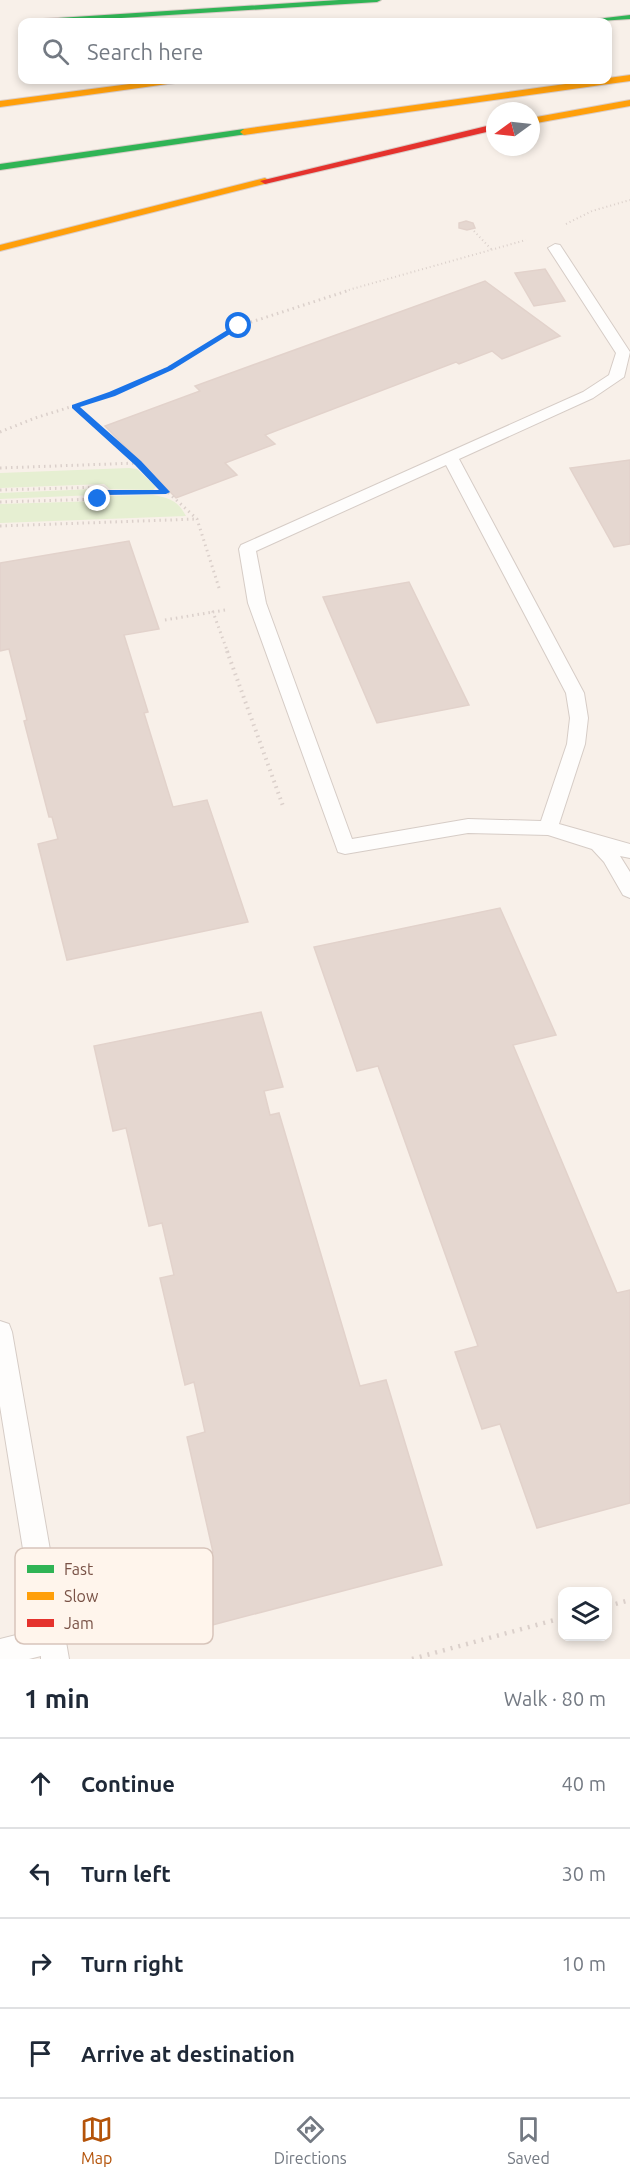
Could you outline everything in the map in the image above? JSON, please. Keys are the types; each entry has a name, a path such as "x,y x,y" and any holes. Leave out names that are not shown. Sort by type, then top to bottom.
{"highway":[{"path":"98,18 377,0"},
{"path":"612,19 630,17"},
{"path":"612,81 630,78"},
{"path":"0,104 147,84"},
{"path":"0,167 588,84"},
{"path":"540,119 630,103"},
{"path":"0,248 314,169 486,129"}],"lane":[{"path":"555,248 623,353 616,376 588,395 247,549 256,603 345,847 468,826 548,828 598,844 630,850"},
{"path":"450,457 575,693 579,718 576,744 548,828"},
{"path":"598,844 611,857 630,890"},
{"path":"0,1332 37,1548"},
{"path":"0,1653 54,1649"}],"path":[{"path":"564,224 592,211 630,200"},
{"path":"474,231 492,250"},
{"path":"0,432 35,418 112,394 170,368 239,326 303,304 446,261 532,238"},
{"path":"74,406 197,519 225,610 165,620"},
{"path":"0,468 138,463"},
{"path":"0,490 102,487 102,493 98,499 0,502"},
{"path":"102,493 166,492"},
{"path":"0,526 197,519"},
{"path":"213,612 283,806"},
{"path":"612,1605 630,1600"},
{"path":"412,1659 558,1619"}],"green space":[{"path":"137,469 156,487 153,490 110,489 104,484 0,488 0,473"},
{"path":"95,489 95,495 0,499 0,493"},
{"path":"153,495 173,501 186,516 0,523 0,504 101,501 108,496"}],"building":[{"path":"466,221 473,223 475,228 467,230 459,228 459,223"},
{"path":"545,269 565,301 534,306 515,273"},
{"path":"485,281 560,336 502,359 492,351 459,364 456,362 265,435 275,444 225,463 237,475 176,498 105,426 200,391 195,386"},
{"path":"630,460 630,544 614,547 570,468"},
{"path":"129,541 159,629 124,635 148,712 144,713 173,807 207,800 248,922 67,960 38,844 58,839 52,817 49,817 24,721 27,720 9,649 0,651 0,563"},
{"path":"409,582 469,705 377,723 323,597"},
{"path":"500,908 556,1035 513,1045 617,1293 630,1290 630,1503 537,1528 500,1424 482,1429 455,1352 478,1346 378,1066 357,1071 314,947"},
{"path":"261,1012 283,1087 264,1091 270,1115 279,1113 360,1386 386,1380 442,1565 213,1625 213,1548 187,1437 205,1432 194,1382 185,1385 160,1278 174,1275 162,1223 149,1226 126,1128 113,1131 94,1046"}],"traffic: fast":[{"path":"91,18 377,0"},
{"path":"612,19 630,17"},
{"path":"0,167 244,132"}],"traffic: slow":[{"path":"612,81 630,78"},
{"path":"0,104 146,84"},
{"path":"244,132 587,84"},
{"path":"540,119 630,103"},
{"path":"0,248 265,181"}],"traffic: jam":[{"path":"265,181 486,129"}],"route":[{"path":"98,499 102,493 166,492 138,463 74,406 112,394 170,368 239,326"}]}
